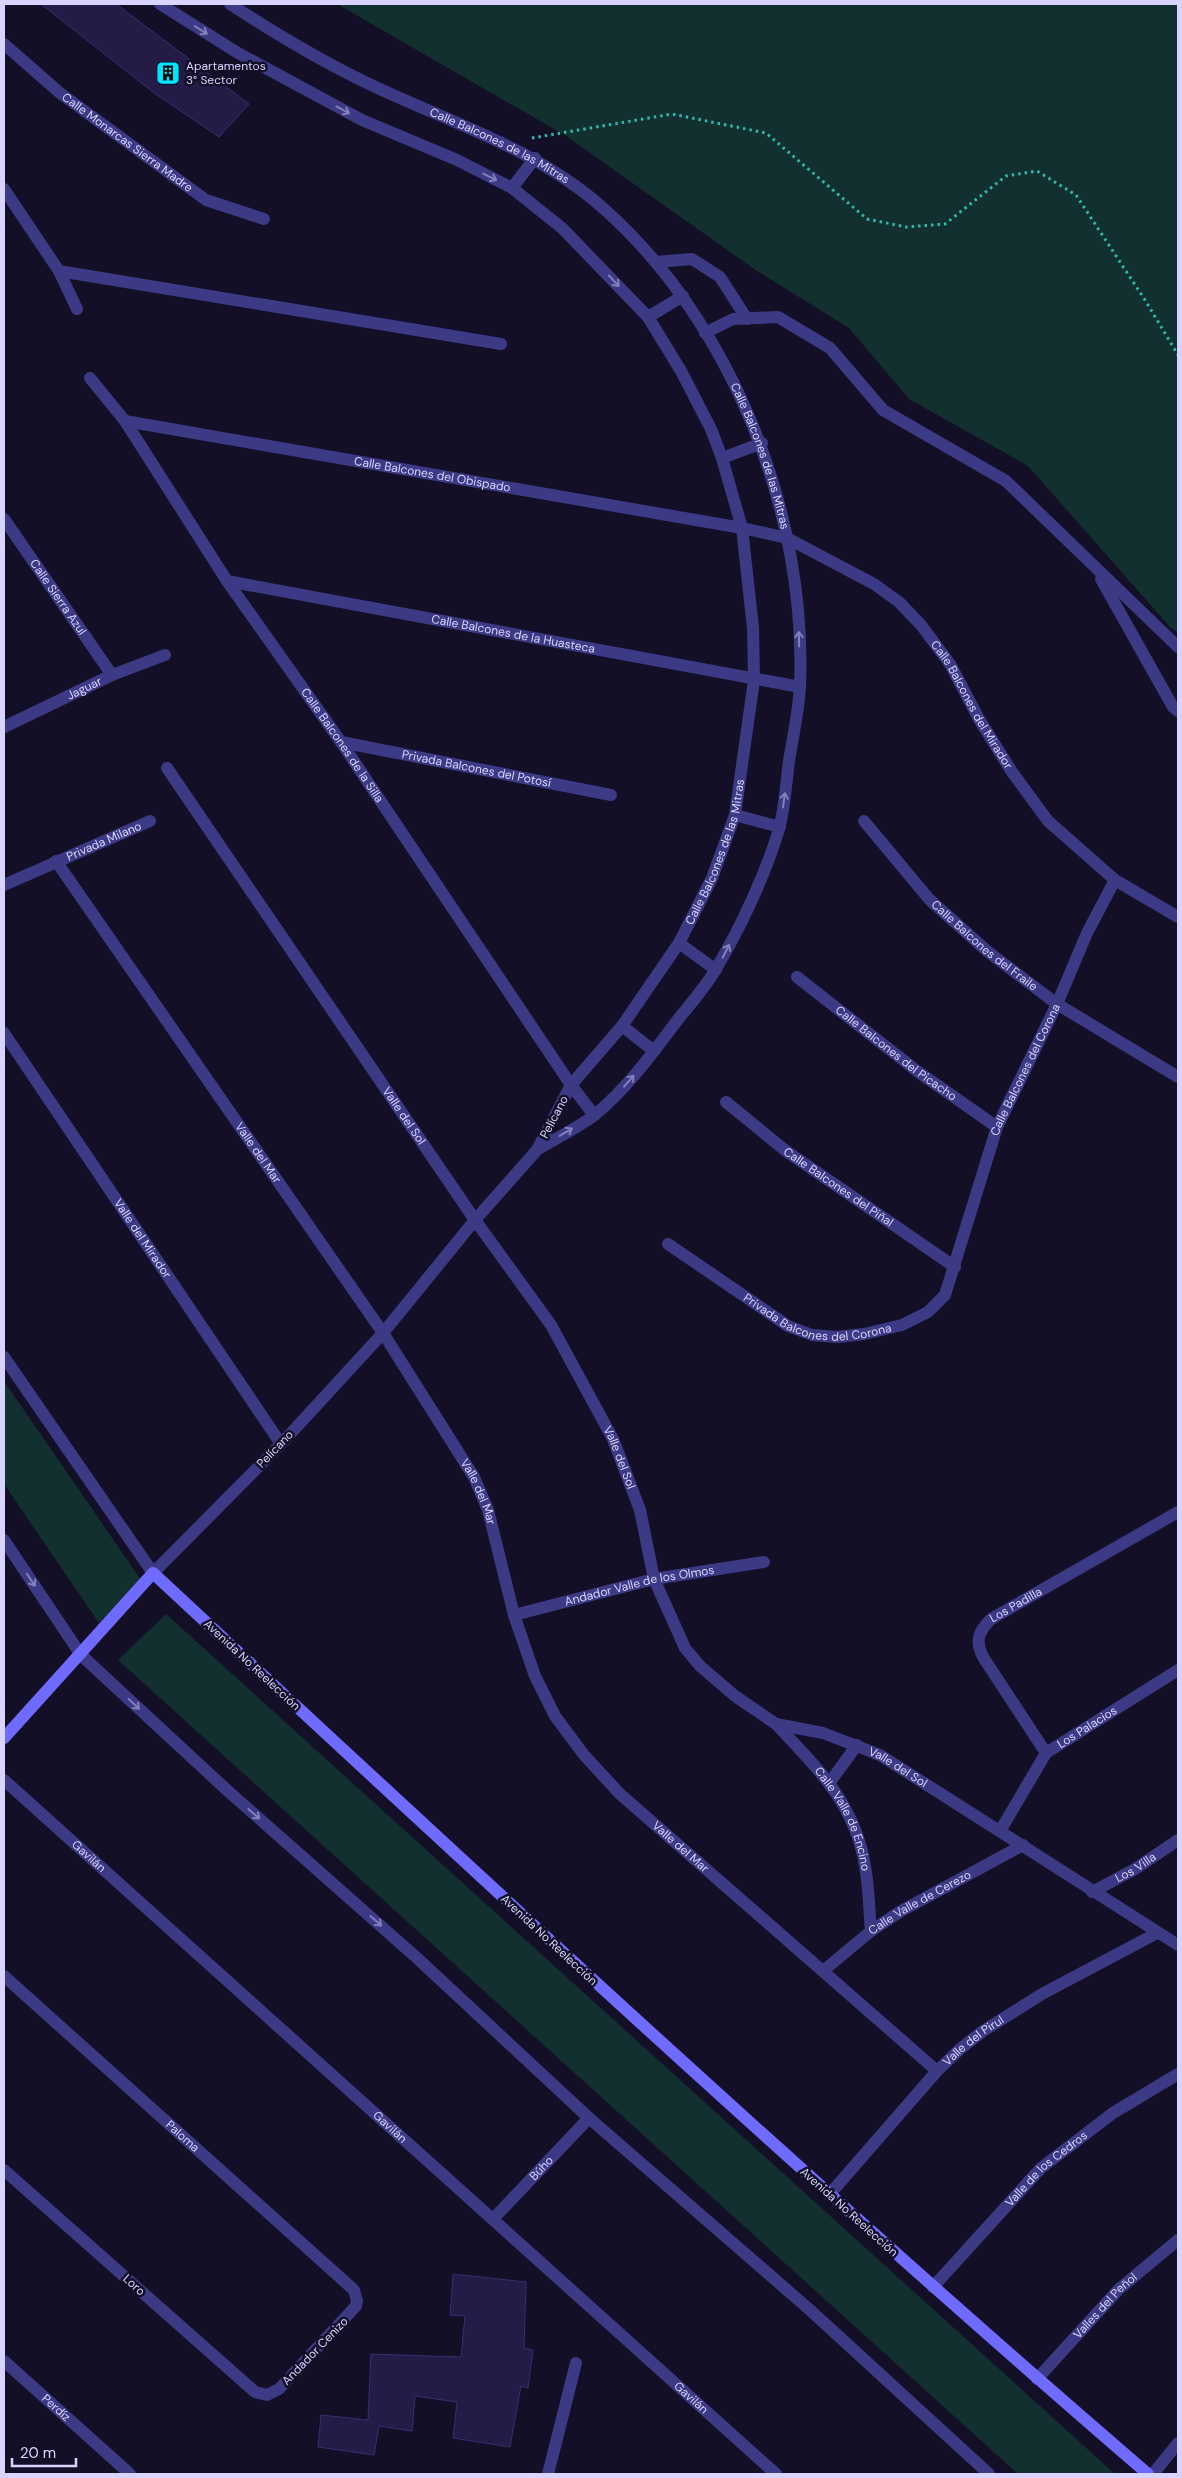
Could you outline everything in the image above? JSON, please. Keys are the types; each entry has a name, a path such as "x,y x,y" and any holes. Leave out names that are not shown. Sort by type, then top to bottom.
{"street":[{"name":"Calle Balcones de las Mitras","path":"160,4 238,53 362,120 457,160 512,188 562,228 648,318 711,429 722,458 742,528 753,628 754,680 736,815 712,878 679,944 622,1026 571,1085"},
{"name":"Calle Balcones de las Mitras","path":"230,4 324,61 381,90 535,158 602,206 656,262 683,296 723,364 762,444 788,538 799,624 800,687 780,827 748,907 716,970 654,1052 619,1093 594,1115"},
{"name":"Calle Monarcas Sierra Madre","path":"4,44 60,93 206,200 264,219"},
{"path":"512,188 535,158"},
{"path":"4,189 59,271 77,309"},
{"path":"656,262 692,259 720,277 747,319"},
{"path":"59,271 501,344"},
{"path":"648,318 683,296"},
{"path":"705,333 733,319 778,317 830,348 883,410 1006,482 1178,647"},
{"name":"Calle Balcones de la Silla","path":"90,378 125,421 227,581 341,742 571,1085 594,1115"},
{"name":"Calle Balcones del Obispado","path":"125,421 742,528"},
{"path":"722,458 762,444"},
{"name":"Calle Sierra Azul","path":"4,519 112,675"},
{"name":"Calle Balcones del Mirador","path":"742,528 788,538 874,584 899,602 921,625 950,664 1003,757 1048,821 1115,880 1178,917"},
{"path":"1094,566 1173,707 1178,711"},
{"name":"Calle Balcones de la Huasteca","path":"227,581 800,687"},
{"name":"Jaguar","path":"4,727 112,675 165,655"},
{"name":"Privada Balcones del Potosí","path":"341,742 611,795"},
{"name":"Valle del Sol","path":"167,768 475,1220 551,1324 613,1439 640,1510 654,1579 685,1648 700,1666 735,1696 776,1724 823,1733 880,1755 1023,1845 1092,1892 1178,1945"},
{"path":"736,815 780,827"},
{"name":"Privada Milano","path":"4,885 150,821"},
{"name":"Calle Balcones del Fraile","path":"864,821 929,899 987,951 1057,1004 1178,1077"},
{"name":"Valle del Mar","path":"56,861 383,1333 474,1477 488,1510 514,1615 535,1676 555,1716 584,1755 620,1794 937,2071"},
{"name":"Calle Balcones del Corona","path":"955,1267 998,1128 1057,1004 1087,933 1115,880"},
{"path":"679,944 716,970"},
{"name":"Calle Balcones del Picacho","path":"797,977 917,1071 998,1128"},
{"path":"622,1026 654,1052"},
{"name":"Valle del Mirador","path":"4,1033 281,1444"},
{"name":"Pelícano","path":"4,1738 81,1655 153,1573 281,1444 383,1333 475,1220 537,1150 571,1085"},
{"name":"Calle Balcones del Piñal","path":"726,1102 786,1151 955,1267"},
{"name":"Pelícano","path":"537,1150 594,1115"},
{"name":"Privada Balcones del Corona","path":"668,1244 788,1326 812,1336 836,1337 864,1334 902,1325 928,1312 944,1295 955,1267"},
{"name":"Avenida No Reelección","path":"4,1357 153,1573 545,1938 828,2195 1148,2474"},
{"name":"Los Padilla","path":"1046,1753 983,1657 978,1646 982,1628 991,1619 1178,1512"},
{"path":"4,1540 81,1655 229,1792 417,1958 589,2118 810,2310 989,2474"},
{"name":"Andador Valle de los Olmos","path":"514,1615 654,1579 764,1562"},
{"name":"Los Palacios","path":"1000,1831 1046,1753 1178,1670"},
{"name":"Calle Valle de Encino","path":"776,1724 830,1782 846,1808 858,1834 866,1866 871,1931"},
{"path":"830,1782 857,1745"},
{"name":"Gavilán","path":"4,1780 776,2474"},
{"name":"Los Villa","path":"1092,1892 1135,1869 1178,1840"},
{"name":"Calle Valle de Cerezo","path":"824,1971 871,1931 932,1893 1023,1845"},
{"name":"Valle del Pirul","path":"828,2195 937,2071 983,2031 1042,1994 1157,1933"},
{"name":"Paloma","path":"4,1976 354,2290 357,2301"},
{"name":"Valle de los Cedros","path":"933,2287 1041,2168 1113,2113 1178,2074"},
{"name":"Búho","path":"493,2219 589,2118"},
{"name":"Loro","path":"4,2170 255,2392 267,2395"},
{"name":"Valles del Peñol","path":"1037,2379 1119,2289 1178,2240"},
{"name":"Andador Cenizo","path":"267,2395 279,2389 354,2311 357,2301"},
{"name":"Perdíz","path":"4,2361 130,2474"},
{"path":"548,2474 576,2362"},
{"path":"1153,2474 1178,2443"}],"path":[{"path":"504,143 672,114 766,133 867,219 906,227 944,224 1006,176 1037,172 1076,195 1145,300 1178,355"}],"green space":[{"path":"337,4 1178,4 1178,633 1170,627 1028,466 909,399 849,328 757,271 566,136"},
{"path":"4,1381 141,1580 99,1623 4,1484"},
{"path":"166,1614 1115,2474 1018,2474 118,1660"}],"building":[{"name":"Apartamentos 3° Sector","path":"41,4 116,4 249,104 219,137 153,92"},
{"path":"453,2274 526,2282 524,2348 533,2350 528,2388 521,2386 510,2447 453,2438 457,2402 415,2396 412,2431 379,2426 374,2455 318,2447 321,2415 368,2420 371,2354 461,2357 465,2316 450,2315"}],"place":[{"name":"Apartamentos 3° Sector","path":"168,73"}]}
